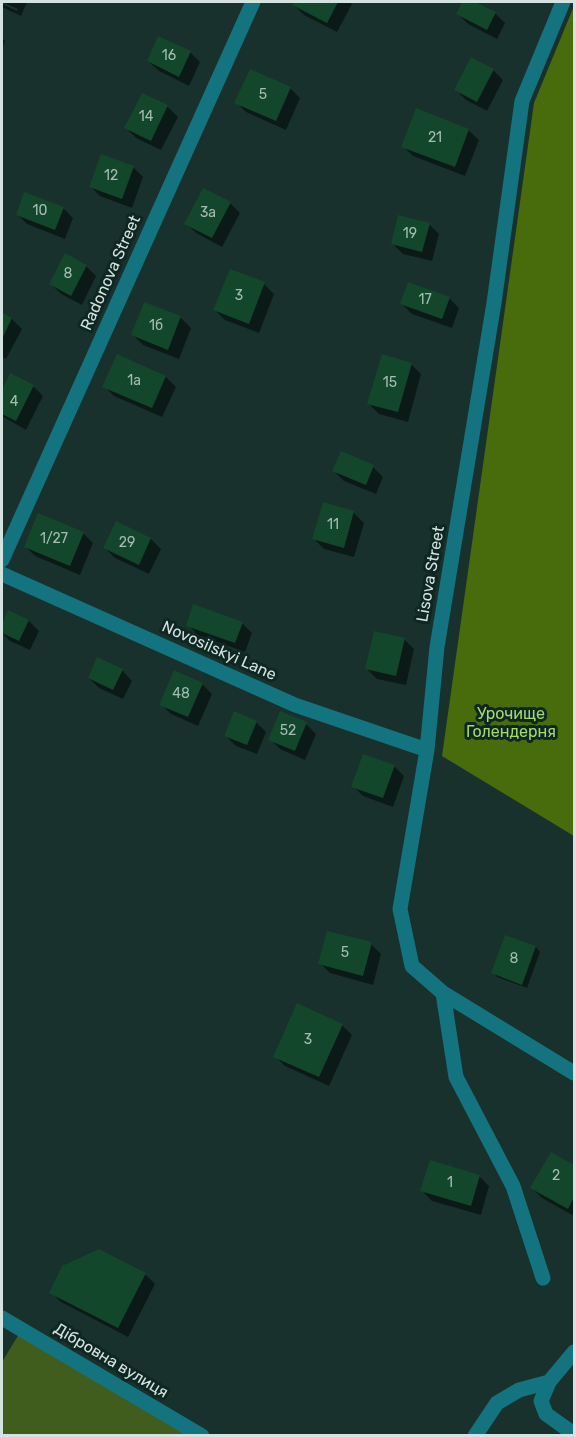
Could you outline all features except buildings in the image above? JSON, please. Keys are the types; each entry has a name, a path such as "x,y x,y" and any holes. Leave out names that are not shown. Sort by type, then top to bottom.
{"street":[{"name":"Radonova Street","path":"2,560 253,2"},
{"name":"Lisova Street","path":"563,2 522,101 495,303 437,647 427,750 400,909 412,966 443,993 574,1073"},
{"name":"Novosilskyi Lane","path":"2,574 295,705 427,750"},
{"path":"443,993 456,1077 513,1186 543,1278"},
{"name":"Дібровна вулиця","path":"2,1318 202,1436"},
{"path":"574,1352 549,1382 541,1401 546,1414 574,1434"},
{"path":"475,1436 497,1403 519,1390 549,1382"}],"green space":[{"name":"Урочище Голендерня","path":"574,6 574,836 442,756 534,103"},
{"path":"22,1329 202,1435 2,1435 2,1362"}]}
